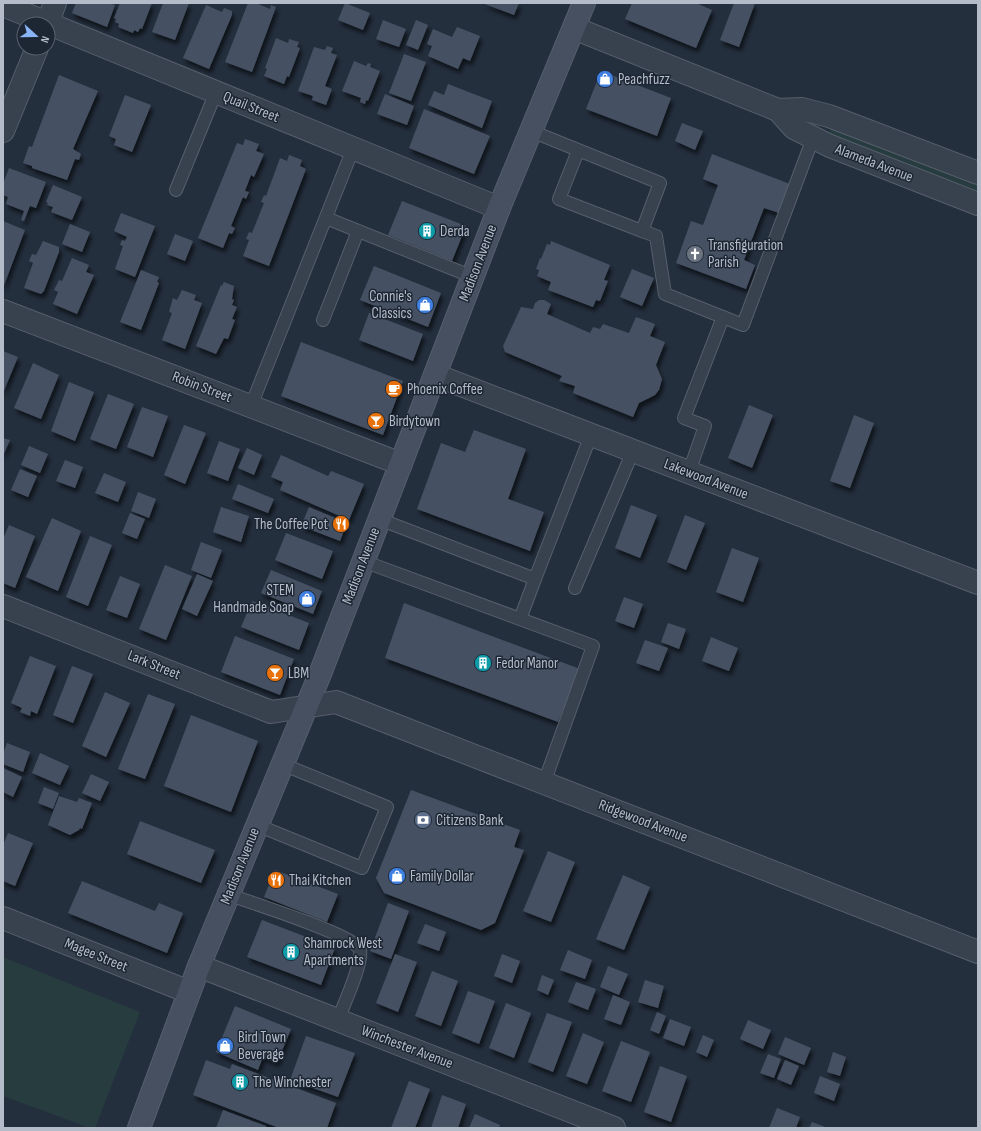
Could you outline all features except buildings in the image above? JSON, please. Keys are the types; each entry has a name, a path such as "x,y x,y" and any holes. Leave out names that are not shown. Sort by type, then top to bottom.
{"main road":[{"name":"Madison Avenue","path":"139,1128 199,966 307,705 499,208 584,3"}],"street":[{"path":"50,16 55,3"},
{"name":"Quail Street","path":"3,6 27,16"},
{"name":"Quail Street","path":"56,28 499,208"},
{"name":"Alameda Avenue","path":"574,28 778,110 802,109 829,116 978,173"},
{"path":"3,131 34,56"},
{"name":"Alameda Avenue","path":"778,110 794,128 830,146 978,204"},
{"name":"Robin Street","path":"3,311 400,464"},
{"name":"Lakewood Avenue","path":"435,375 978,583"},
{"name":"Lark Street","path":"3,606 271,712 307,705"},
{"name":"Ridgewood Avenue","path":"307,705 336,702 978,952"},
{"name":"Magee Street","path":"3,918 189,992"},
{"name":"Winchester Avenue","path":"199,966 614,1128"}],"lane":[{"path":"176,190 216,92"},
{"path":"531,131 660,183 642,231"},
{"path":"578,151 559,199 656,236 665,294 743,325 813,138"},
{"path":"251,406 353,149"},
{"path":"326,218 473,277"},
{"path":"323,320 358,231"},
{"path":"689,472 705,426 684,418 723,317"},
{"path":"520,619 591,435"},
{"path":"575,588 633,451"},
{"path":"379,519 535,579"},
{"path":"363,561 593,646 544,783"},
{"path":"257,825 362,868 365,861 387,807 282,764"},
{"path":"229,895 338,934 356,943 360,949 360,961 338,1020"}],"green space":[{"path":"832,127 978,183 978,192 828,135"},
{"path":"3,957 140,1012 95,1128 90,1128 3,1096"}],"place":[{"name":"Peachfuzz","path":"605,79"},
{"name":"Derda","path":"427,231"},
{"name":"Transfiguration Parish","path":"695,254"},
{"name":"Connie's Classics","path":"425,305"},
{"name":"Phoenix Coffee","path":"394,389"},
{"name":"Birdytown","path":"376,421"},
{"name":"The Coffee Pot","path":"341,524"},
{"name":"STEM Handmade Soap","path":"307,599"},
{"name":"Fedor Manor","path":"483,663"},
{"name":"LBM","path":"275,673"},
{"name":"Citizens Bank","path":"423,820"},
{"name":"Family Dollar","path":"397,876"},
{"name":"Thai Kitchen","path":"276,880"},
{"name":"Shamrock West Apartments","path":"291,952"},
{"name":"Bird Town Beverage","path":"225,1046"},
{"name":"The Winchester","path":"240,1082"}]}
